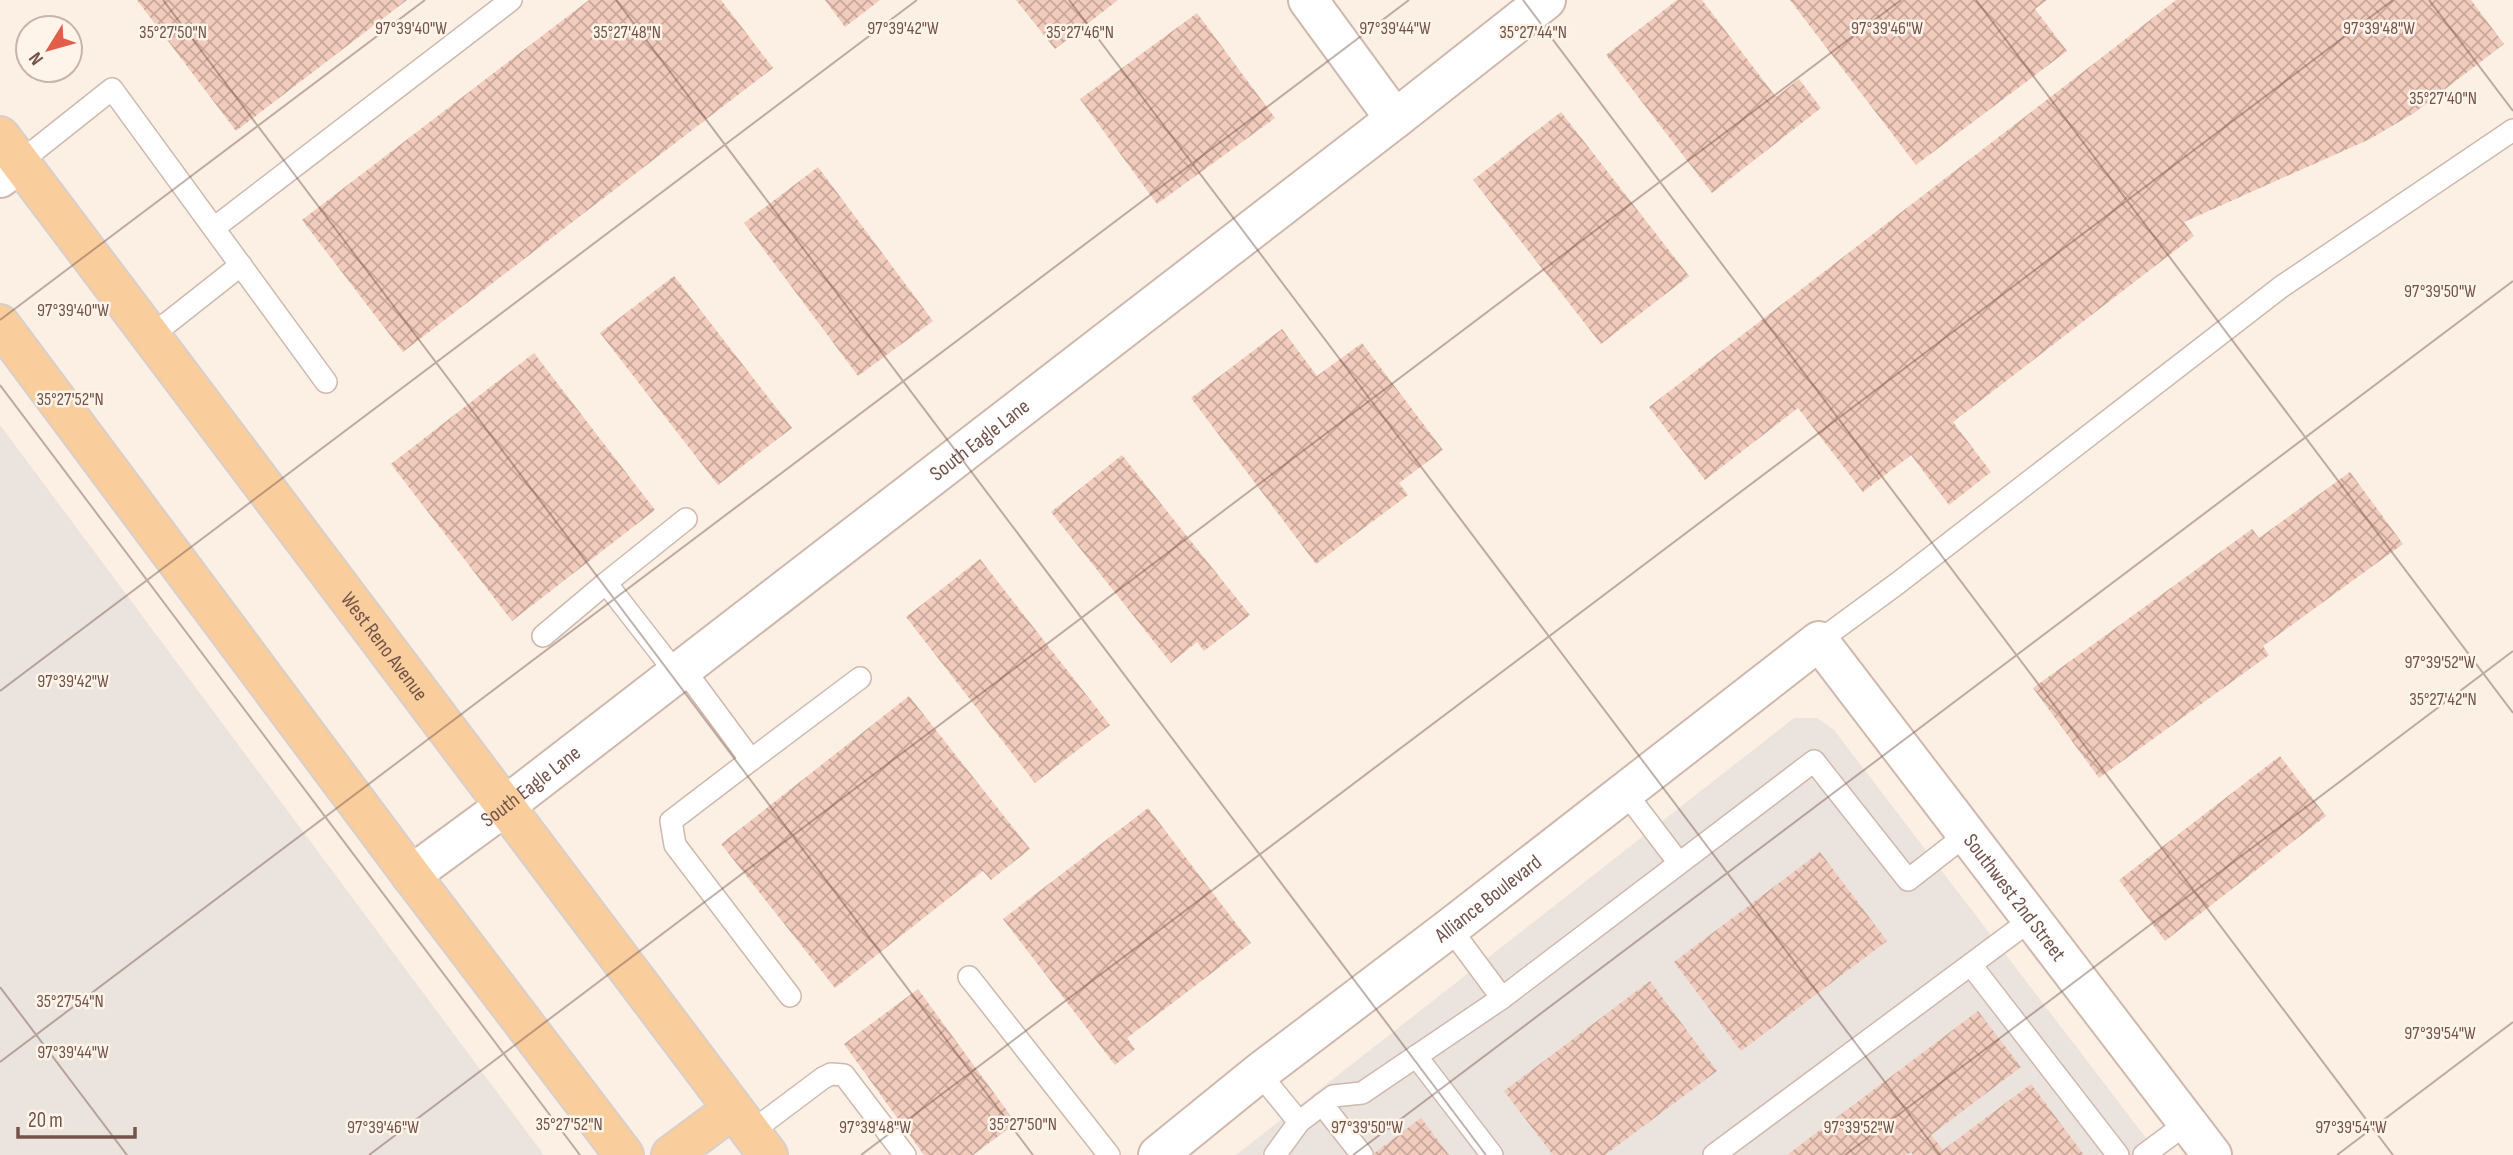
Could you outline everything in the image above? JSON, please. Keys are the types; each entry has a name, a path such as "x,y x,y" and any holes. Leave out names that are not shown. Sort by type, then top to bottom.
{"main road":[{"name":"West Reno Avenue","path":"7,159 150,336 751,1132"},
{"path":"0,324 411,875 624,1155"},
{"path":"671,1155 751,1132"}],"street":[{"path":"1308,0 1395,120"},
{"name":"South Eagle Lane","path":"411,875 505,806 1395,120 1546,0"},
{"name":"Alliance Boulevard","path":"1158,1155 1259,1073 1450,928 1819,640"},
{"name":"Southwest 2nd Street","path":"1819,640 2211,1155"}],"lane":[{"path":"214,228 511,0"},
{"path":"7,159 112,89 326,382"},
{"path":"1819,640 1898,583 2281,287 2513,130"},
{"path":"150,336 241,265"},
{"path":"543,636 686,519"},
{"path":"606,583 751,760"},
{"path":"790,996 675,845 671,821 860,678"},
{"path":"1275,1155 1299,1122 1322,1104 1333,1096 1362,1093 1502,998 1814,761 1908,880 1967,834"},
{"path":"1625,792 1679,863"},
{"path":"1714,1155 2032,919"},
{"path":"1450,928 1502,998"},
{"path":"1970,965 2118,1155"},
{"path":"969,977 1109,1155"},
{"path":"1416,1056 1490,1154"},
{"path":"1259,1073 1299,1122"},
{"path":"751,1132 823,1078 831,1074 844,1075 905,1155"},
{"path":"1322,1104 1362,1155"},
{"path":"2144,1155 2187,1123"}],"shaded area":[{"path":"0,425 544,1155 0,1155"},
{"path":"1794,718 1817,718 1834,730 2159,1155 1236,1155"}],"building":[{"path":"137,0 407,0 236,131"},
{"path":"589,0 721,0 773,68 403,352 302,220"},
{"path":"825,0 880,0 845,27"},
{"path":"1016,0 1118,0 1055,49"},
{"path":"1677,0 1702,0 1776,97 1799,79 1821,108 1712,193 1606,55"},
{"path":"1790,0 2047,0 2035,9 2067,51 1916,165"},
{"path":"2176,0 2471,0 2504,44 2414,113 2370,139 2184,222 2194,236 1953,422 1991,472 1949,505 1911,455 1863,492 1798,408 1705,480 1649,407"},
{"path":"1197,13 1275,118 1157,204 1080,99"},
{"path":"1561,112 1689,276 1601,344 1473,180"},
{"path":"818,167 933,321 858,376 744,223"},
{"path":"674,276 792,428 718,485 600,333"},
{"path":"1282,329 1317,376 1362,343 1443,450 1399,483 1408,495 1316,564 1191,398"},
{"path":"534,353 655,510 512,621 391,464"},
{"path":"1122,455 1250,615 1204,651 1197,642 1171,663 1051,512"},
{"path":"2350,472 2403,544 2263,646 2269,655 2099,778 2033,688 2252,529 2259,538"},
{"path":"980,559 1110,725 1035,783 906,617"},
{"path":"909,696 1030,849 991,880 983,871 835,988 721,844"},
{"path":"2280,756 2326,816 2165,941 2119,880"},
{"path":"1148,808 1251,943 1127,1038 1135,1049 1115,1065 1003,919"},
{"path":"1820,852 1887,941 1741,1051 1674,962"},
{"path":"1650,981 1717,1071 1605,1155 1553,1155 1504,1091"},
{"path":"918,989 1016,1123 973,1155 924,1155 844,1044"},
{"path":"1978,1011 2021,1067 1931,1135 1943,1150 2031,1084 2084,1155 1913,1155 1911,1152 1906,1155 1787,1155"},
{"path":"1421,1118 1449,1155 1372,1155"}]}
